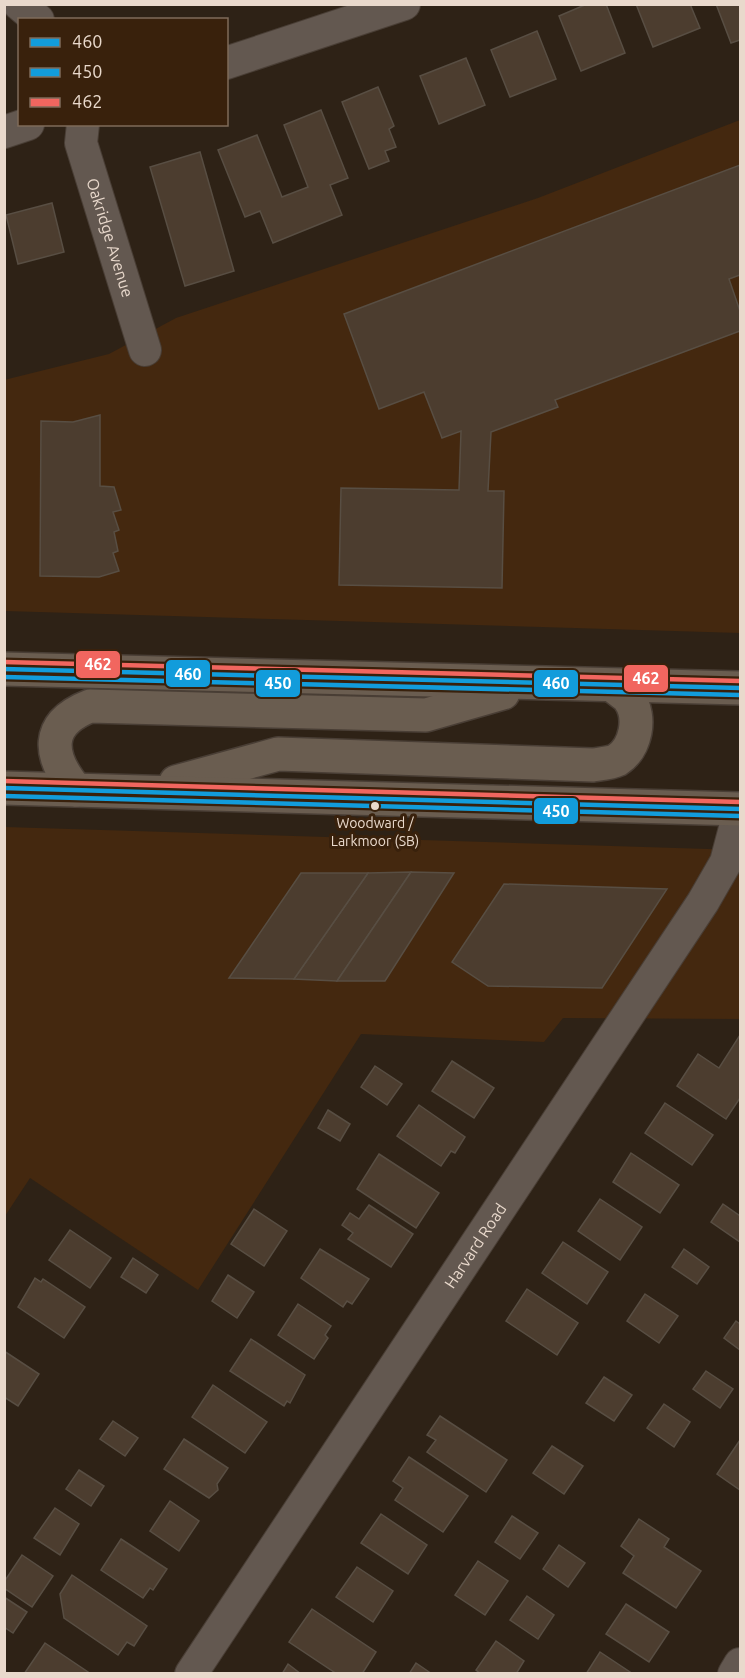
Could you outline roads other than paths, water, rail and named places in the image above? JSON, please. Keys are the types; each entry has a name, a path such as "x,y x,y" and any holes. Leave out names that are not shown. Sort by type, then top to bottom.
{"main road":[{"path":"4,669 615,687 741,688"},
{"path":"76,790 63,774 54,741 59,724 71,713 90,706 426,715 533,684"},
{"path":"142,792 278,754 593,765 617,760 628,749 635,733 637,717 629,699 615,687"},
{"path":"4,788 741,809"}],"street":[{"path":"19,4 36,18"},
{"path":"228,62 404,4"},
{"path":"4,132 22,126"},
{"name":"Oakridge Avenue","path":"83,126 81,142 145,350"},
{"name":"Harvard Road","path":"191,1674 704,902 726,862 741,809"},
{"path":"734,1674 741,1664"}],"place":[{"name":"Woodward / Larkmoor (SB)","path":"375,806"}]}
